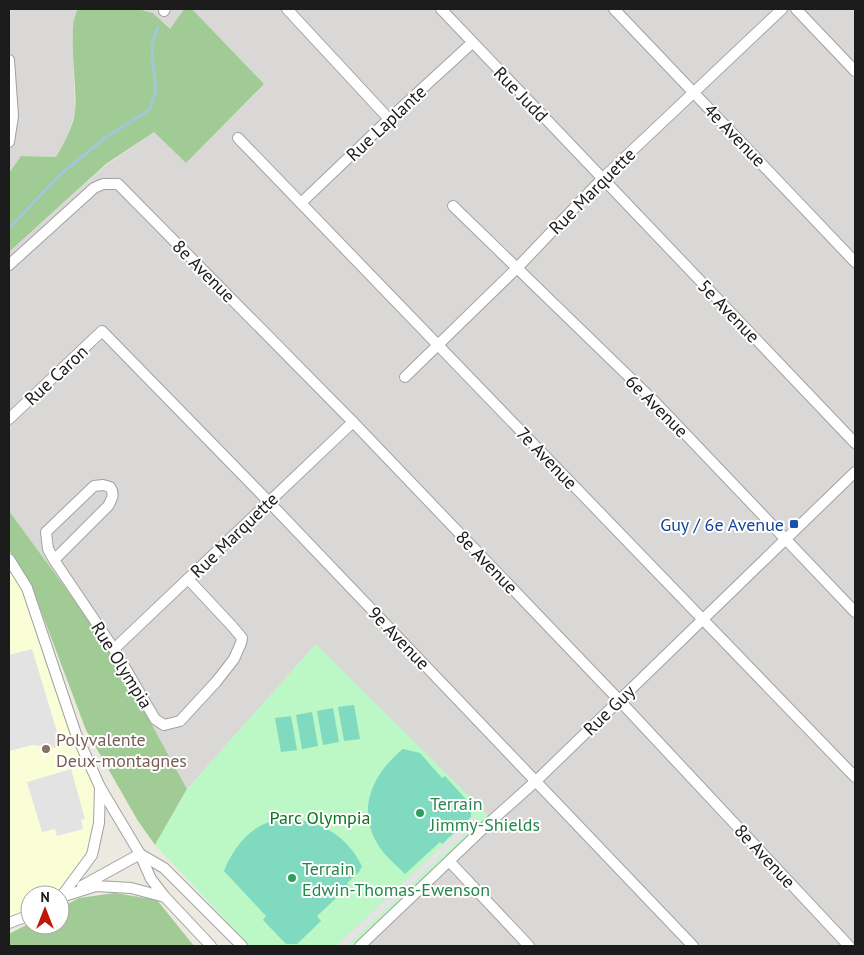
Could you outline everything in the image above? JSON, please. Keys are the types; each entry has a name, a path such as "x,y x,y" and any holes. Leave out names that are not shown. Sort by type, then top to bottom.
{"street":[{"path":"287,9 389,119"},
{"name":"Rue Judd","path":"441,9 602,179"},
{"name":"4e Avenue","path":"614,9 855,262"},
{"name":"Rue Marquette","path":"405,377 517,268 602,179 782,9"},
{"path":"796,9 855,71"},
{"name":"Rue Laplante","path":"300,203 472,43"},
{"path":"9,60 12,116 9,142"},
{"name":"7e Avenue","path":"238,138 855,778"},
{"name":"5e Avenue","path":"602,179 855,443"},
{"name":"8e Avenue","path":"9,265 94,188 103,184 118,184 353,422 849,946"},
{"name":"6e Avenue","path":"453,206 652,400 855,612"},
{"name":"Rue Caron","path":"9,418 102,331"},
{"name":"9e Avenue","path":"102,331 269,502 693,946"},
{"name":"Rue Marquette","path":"114,649 353,422"},
{"name":"Rue Guy","path":"367,944 490,822 536,781 855,472"},
{"name":"Rue Olympia","path":"54,560 108,506 113,497 113,491 110,487 103,485 94,486 46,532 48,549 54,560 114,649 155,719 164,725 180,721 216,682 234,659 242,638 188,579"},
{"path":"9,559 27,588 76,732 100,787 140,854 150,879 212,946"},
{"path":"70,886 92,856 98,823 100,787"},
{"path":"70,893 140,854"},
{"path":"140,854 164,868 242,946"},
{"path":"450,862 529,946"},
{"path":"70,895 96,886 131,888 165,897"}],"shaded area":[{"path":"9,9 78,9 75,14 72,35 75,111 68,136 56,157 21,156 9,173"},
{"path":"138,9 184,9 170,29 153,13"},
{"path":"192,9 855,9 855,946 356,946 316,644 187,789 111,650 9,511 9,252 104,167 154,132 186,163 264,84"},
{"name":"Polyvalente Deux-montagnes","path":"9,559 27,588 100,787 92,855 68,885 20,885 20,919 9,923"},
{"path":"32,649 57,732 57,748 33,745 9,751 9,655"},
{"path":"71,769 85,819 81,820 83,829 57,836 55,829 42,832 27,782"},
{"path":"474,816 479,821 347,946 336,946"}],"green space":[{"path":"78,9 138,9 153,13 170,29 184,9 192,9 264,84 186,163 154,132 106,164 9,252 9,173 21,156 56,157 72,123 75,111 73,29"},
{"path":"9,511 111,650 187,789 155,845 138,821 86,730 32,587 9,550"},
{"name":"Parc Olympia","path":"316,644 490,817 356,946 250,946 155,845 187,789"},
{"path":"354,705 360,739 344,741 338,707"},
{"path":"333,708 339,742 323,745 317,711"},
{"path":"312,712 318,746 302,749 296,715"},
{"path":"291,716 297,750 281,752 275,718"},
{"name":"Terrain Jimmy-Shields","path":"403,749 420,753 442,778 445,776 471,805 471,817 405,874 383,852 374,838 369,824 368,810 370,796 375,783 391,760"},
{"name":"Terrain Edwin-Thomas-Ewenson","path":"294,819 326,828 350,847 362,866 359,872 347,883 349,886 317,916 321,921 297,944 286,944 263,920 266,916 224,871 230,857 249,833 270,822"},
{"path":"115,893 157,900 194,946 9,946 9,934 20,928 20,935 70,935 70,903 79,898"}],"waterway":[{"path":"9,228 61,174 105,138 149,110 156,92 152,53 153,40 158,27"}],"place":[{"name":"Guy / 6e Avenue","path":"794,524"},
{"name":"Polyvalente Deux-montagnes","path":"46,749"},
{"name":"Terrain Jimmy-Shields","path":"420,813"},
{"name":"Terrain Edwin-Thomas-Ewenson","path":"292,878"}]}
